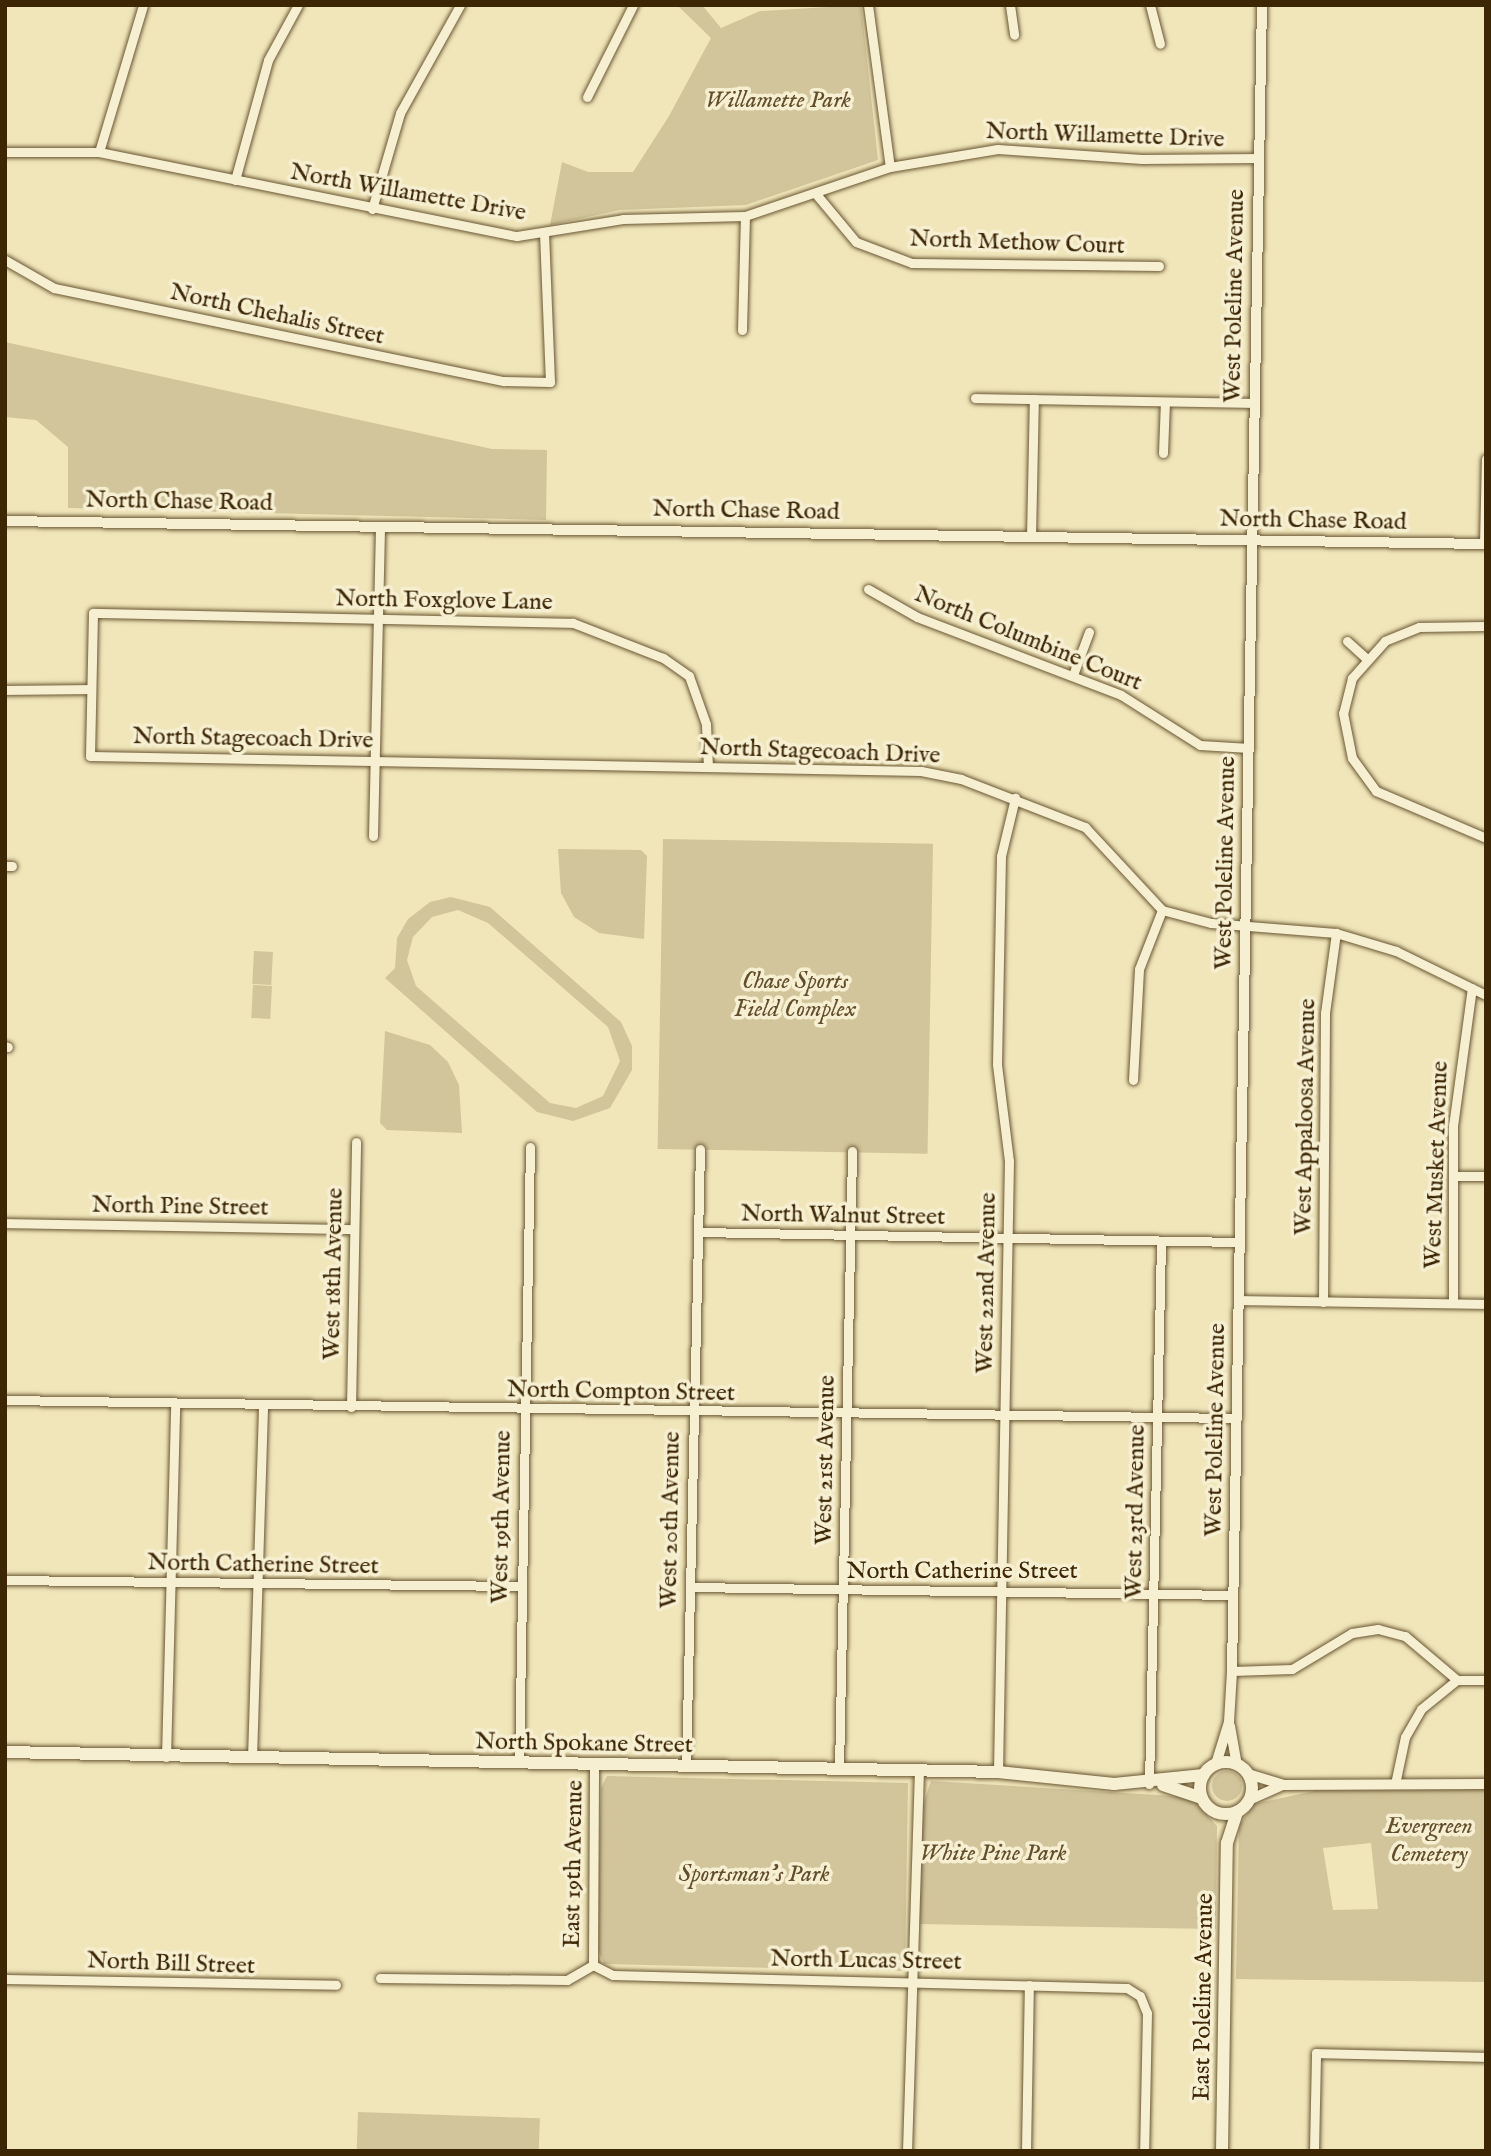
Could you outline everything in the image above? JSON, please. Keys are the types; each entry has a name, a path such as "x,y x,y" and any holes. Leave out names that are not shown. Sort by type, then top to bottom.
{"main road":[{"name":"North Spokane Street","path":"5,1752 998,1772 1155,1784 1202,1798"},
{"path":"1216,1764 1237,1765 1248,1774 1249,1800 1237,1812 1211,1809 1202,1798 1204,1775 1216,1764"},
{"name":"North Spokane Street","path":"1155,1784 1204,1775"},
{"name":"East Poleline Avenue","path":"1211,1809 1227,1843"},
{"name":"East Poleline Avenue","path":"1222,2151 1227,1843 1237,1812"}],"street":[{"path":"99,152 143,5"},
{"path":"235,180 268,60 298,5"},
{"path":"372,209 400,113 460,5"},
{"path":"587,97 633,5"},
{"path":"867,5 890,167"},
{"path":"1010,5 1014,35"},
{"path":"1150,5 1160,44"},
{"name":"West Poleline Avenue","path":"1216,1764 1229,1722 1234,1595 1262,5"},
{"name":"North Willamette Drive","path":"5,152 99,152 501,235 544,235 623,219 745,216 890,167 998,149 1142,159 1259,158"},
{"name":"North Methow Court","path":"816,194 856,242 912,262 1160,267"},
{"path":"742,330 745,216"},
{"name":"North Chehalis Street","path":"5,260 54,288 504,381 550,382 544,235"},
{"path":"975,398 1254,402"},
{"path":"1031,537 1034,399"},
{"path":"1163,453 1165,402"},
{"path":"1485,544 1486,459"},
{"name":"North Chase Road","path":"5,521 1485,544"},
{"path":"373,836 380,526"},
{"name":"North Columbine Court","path":"868,589 917,617 1073,675 1156,713 1200,745 1249,748"},
{"name":"North Foxglove Lane","path":"91,689 93,613 573,623 663,658 697,689 708,766"},
{"path":"1486,626 1412,629 1366,657 1343,713 1348,748 1361,776 1394,803 1486,838"},
{"path":"1073,675 1089,632"},
{"path":"1347,641 1366,657"},
{"path":"5,690 91,689"},
{"name":"North Stagecoach Drive","path":"91,689 90,756 375,759 921,771 1015,798 1085,827 1162,910"},
{"name":"West 22nd Avenue","path":"998,1772 1009,1138 997,1064 1001,856 1015,798"},
{"path":"1133,1080 1139,969 1162,910 1212,923 1336,933 1396,951 1486,995"},
{"name":"West Appaloosa Avenue","path":"1323,1302 1325,1013 1336,933"},
{"name":"West Musket Avenue","path":"1453,1303 1453,1176 1457,1074 1472,988"},
{"name":"West 18th Avenue","path":"351,1407 356,1142"},
{"name":"West 19th Avenue","path":"519,1763 523,1410 530,1147"},
{"name":"West 20th Avenue","path":"686,1766 700,1149"},
{"name":"West 21st Avenue","path":"839,1769 852,1152"},
{"path":"1453,1176 1486,1177"},
{"name":"North Pine Street","path":"5,1223 354,1229"},
{"name":"North Walnut Street","path":"698,1232 1240,1242"},
{"name":"West 23rd Avenue","path":"1155,1784 1154,1593 1161,1242"},
{"path":"1239,1300 1486,1304"},
{"name":"North Compton Street","path":"5,1400 847,1415 1237,1418"},
{"path":"166,1757 175,1404"},
{"path":"252,1758 262,1405"},
{"name":"North Catherine Street","path":"5,1580 521,1586"},
{"name":"North Catherine Street","path":"690,1587 1234,1595"},
{"path":"1232,1671 1292,1669 1352,1633 1378,1629 1405,1636 1457,1680 1486,1680"},
{"path":"1395,1784 1411,1723 1457,1680"},
{"name":"West Poleline Avenue","path":"1229,1722 1237,1765"},
{"name":"East 19th Avenue","path":"593,1965 594,1764"},
{"path":"907,2151 919,1770"},
{"path":"1248,1774 1283,1785 1486,1784"},
{"path":"1249,1800 1283,1785"},
{"path":"380,1978 567,1980 593,1965"},
{"name":"North Lucas Street","path":"593,1965 613,1975 1112,1986 1140,1996 1147,2025 1144,2151"},
{"name":"North Bill Street","path":"5,1979 336,1986"},
{"path":"1026,2151 1029,1985"},
{"path":"1314,2151 1316,2053 1486,2057"}],"green space":[{"name":"Willamette Park","path":"677,5 702,5 721,28 760,11 861,5 878,160 746,205 620,210 550,225 562,162 588,172 633,172 669,116 711,38"},
{"path":"5,342 492,449 547,450 546,520 68,508 68,447 36,420 5,417"},
{"name":"Chase Sports Field Complex","path":"663,839 933,844 928,1154 658,1149"},
{"path":"558,849 641,850 647,856 644,939 599,933 574,917 561,893"},
{"path":"451,897 490,907 621,1022 632,1046 632,1070 610,1108 573,1121 537,1112 385,978 395,968 397,938 408,919 430,902","holes":["458,910 488,923 608,1027 620,1061 603,1096 576,1108 550,1103 416,986 407,960 413,937 432,917"]},
{"path":"254,951 273,952 271,985 252,984"},
{"path":"253,985 272,986 270,1019 251,1018"},
{"path":"385,1031 430,1045 448,1062 459,1085 462,1133 387,1130 380,1123"},
{"path":"1227,1771 1238,1775 1242,1786 1238,1797 1227,1801 1216,1797 1212,1786 1216,1775"},
{"name":"Sportsman's Park","path":"607,1776 908,1783 905,1971 604,1964 597,1947 601,1788"},
{"name":"White Pine Park","path":"931,1781 1190,1797 1217,1826 1216,1929 919,1924 922,1808"},
{"name":"Evergreen Cemetery","path":"1486,1784 1486,1982 1236,1979 1239,1826 1254,1804 1314,1791 1314,1785","holes":["1371,1843 1378,1909 1333,1910 1323,1848"]},
{"path":"358,2112 540,2118 539,2151 357,2151"}]}
